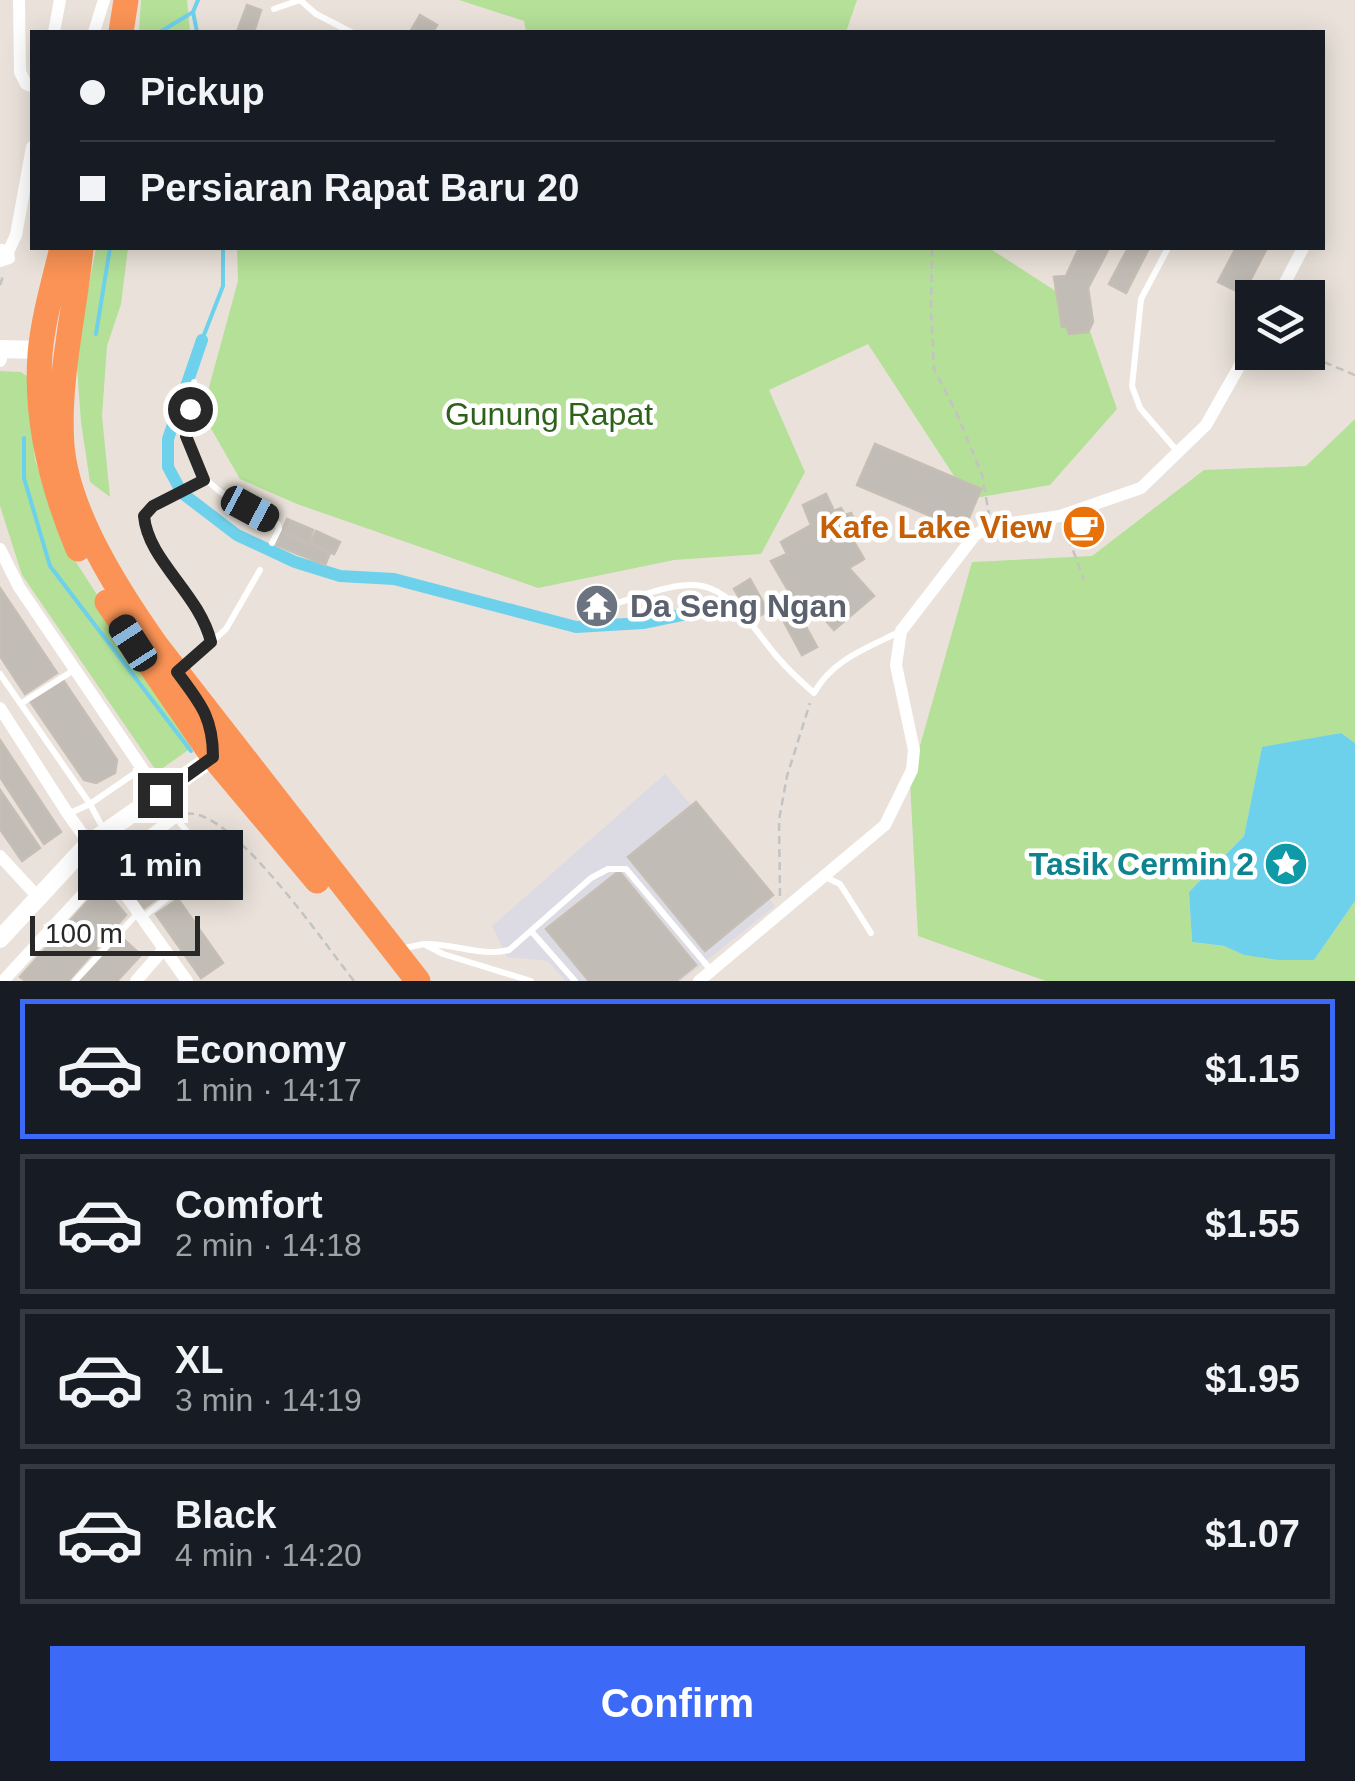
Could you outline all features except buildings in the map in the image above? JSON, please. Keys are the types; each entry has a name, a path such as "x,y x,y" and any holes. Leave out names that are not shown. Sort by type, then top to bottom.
{"highway":[{"path":"106,30 107,0"},
{"path":"121,30 126,0"},
{"path":"62,250 45,357 46,458 61,510 116,617 213,757 397,981"},
{"path":"62,405 45,357 79,250"},
{"path":"80,250 62,405 65,465 92,540 128,605 177,672 418,981"},
{"path":"204,707 212,732 213,757"},
{"path":"213,757 233,761 260,779"}],"street":[{"path":"18,0 20,72 30,85"},
{"path":"55,30 60,0"},
{"path":"95,30 107,0"},
{"path":"3,256 16,234 30,158"},
{"path":"1286,280 1302,250"},
{"path":"0,349 45,357"},
{"path":"0,360 45,357"},
{"path":"699,981 885,825 912,770 914,750 896,665 901,631 976,535 991,526 1060,516 1141,488 1206,425 1237,370"},
{"path":"0,549 6,577 175,818 106,869 9,979"},
{"path":"0,708 68,814 187,981"},
{"path":"0,938 89,843 213,757"},
{"path":"0,856 37,896"},
{"path":"136,981 163,950"}],"lane":[{"path":"274,9 300,0 316,14 347,30"},
{"path":"1167,250 1141,299 1132,386 1140,408 1179,453"},
{"path":"194,382 186,436 204,480 278,524 272,544"},
{"path":"204,480 144,516 146,535 206,620 211,642"},
{"path":"177,672 226,629 260,570"},
{"path":"610,605 678,588 699,585 712,589 726,597 780,661 814,693 822,678 840,662 901,631"},
{"path":"22,704 74,670"},
{"path":"0,674 90,804 105,832"},
{"path":"68,814 90,804 141,769"},
{"path":"75,981 140,916 212,863 175,818"},
{"path":"394,951 443,943 496,954 508,950 592,878 608,869 626,870 711,970"},
{"path":"824,877 840,884 871,933"},
{"path":"531,931 575,981"},
{"path":"424,944 443,954 531,981"}],"path":[{"path":"932,250 934,369 982,475 991,526"},
{"path":"0,286 3,256"},
{"path":"1325,362 1355,375"},
{"path":"1060,516 1084,580"},
{"path":"778,912 779,820 787,776 814,693"},
{"path":"175,818 192,812 218,822 244,846 354,981"}],"shaded area":[{"path":"665,774 775,906 681,981 565,981 548,961 507,957 492,926"}],"green space":[{"path":"141,0 187,0 190,30 139,30"},
{"path":"459,0 857,0 847,30 526,30 524,21"},
{"path":"96,250 128,250 121,304 107,346 102,416 110,497 90,482 76,353"},
{"name":"Gunung Rapat","path":"237,250 992,250 1082,308 1117,409 1050,485 969,499 868,344 769,390 805,472 761,554 674,560 538,588 297,504 240,479 202,413 238,281"},
{"path":"0,371 21,372 28,377 35,460 67,548 194,746 157,772 22,575 0,506"},
{"path":"1355,419 1355,743 1341,733 1262,748 1244,836 1189,892 1192,942 1224,946 1244,955 1314,960 1355,901 1355,981 1046,981 918,936 910,781 972,562 1092,556 1204,470 1306,466"}],"water":[{"name":"Tasik Cermin 2","path":"1341,733 1355,743 1355,901 1314,960 1244,955 1224,946 1192,942 1189,892 1244,836 1262,747"}],"waterway":[{"path":"197,30 193,12 198,0"},
{"path":"163,30 193,12"},
{"path":"96,334 110,250"},
{"path":"202,340 223,286 223,250"},
{"path":"202,340 168,439 168,467 182,493 237,535 295,562 340,576 394,579 576,627 643,623 706,610"},
{"path":"24,438 24,478 50,566 191,751"}],"place":[{"name":"Kafe Lake View","path":"1084,527"},
{"name":"Da Seng Ngan","path":"597,606"},
{"name":"Tasik Cermin 2","path":"1286,864"}],"route":[{"path":"160,795 213,757 212,732 204,707 177,672 211,642 206,620 146,535 144,516 153,506 204,480 186,436 190,409"}]}
